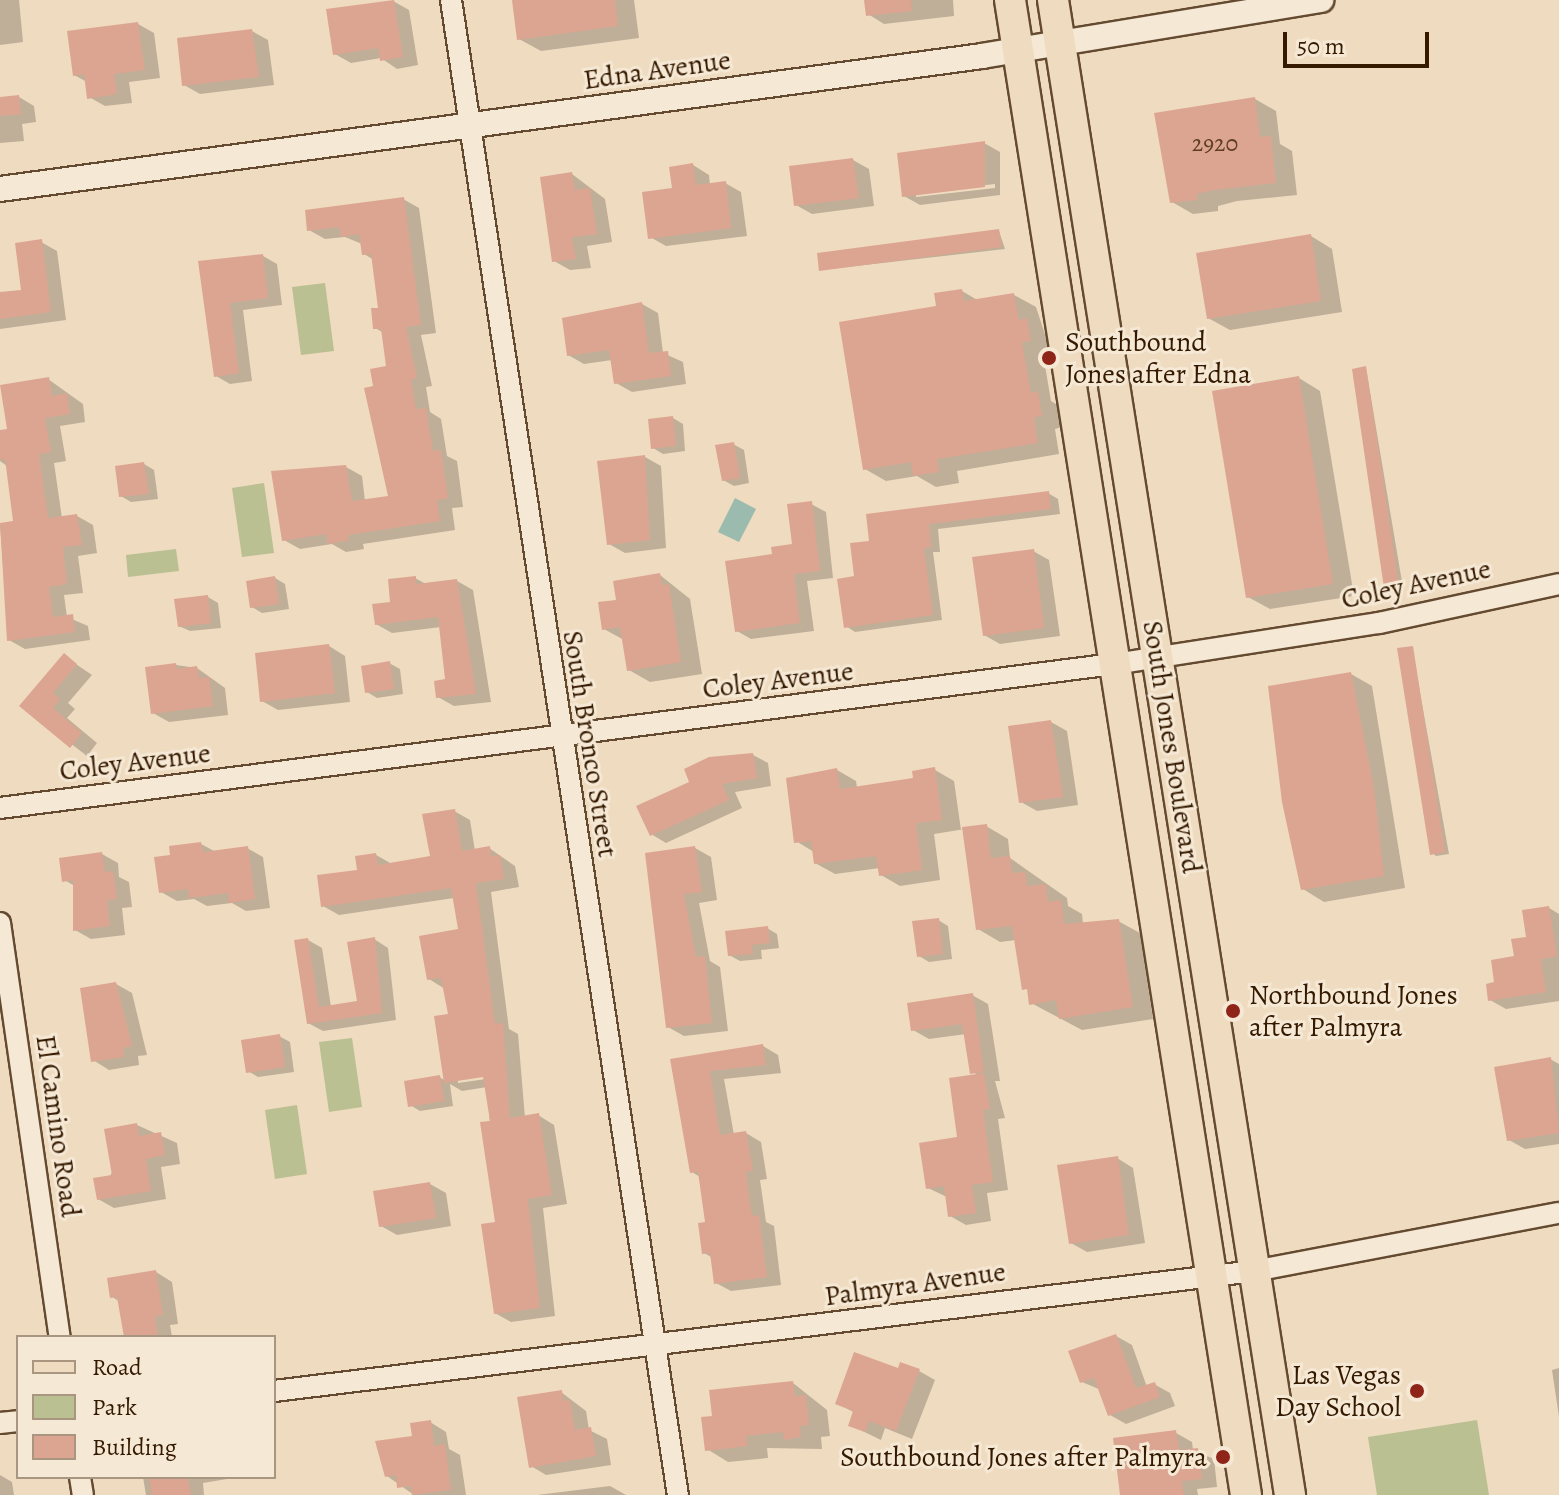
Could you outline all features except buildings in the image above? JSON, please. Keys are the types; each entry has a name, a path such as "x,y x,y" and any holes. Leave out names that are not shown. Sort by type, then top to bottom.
{"main road":[{"name":"South Jones Boulevard","path":"1010,0 1246,1495"},
{"name":"South Jones Boulevard","path":"1053,0 1290,1495"}],"street":[{"name":"South Bronco Street","path":"451,0 560,737 678,1495"},
{"name":"Edna Avenue","path":"0,189 1018,51 1321,0"},
{"name":"Coley Avenue","path":"0,808 1157,658 1379,623 1559,584"},
{"name":"El Camino Road","path":"0,923 60,1335"},
{"name":"Palmyra Avenue","path":"276,1391 655,1347 1211,1273 1254,1271 1559,1213"}],"green space":[{"path":"325,283 334,351 301,355 292,287"},
{"path":"264,483 274,553 242,557 232,488"},
{"path":"176,549 179,571 128,577 126,555"},
{"path":"352,1038 362,1107 329,1112 319,1042"},
{"path":"297,1105 307,1174 275,1179 265,1110"},
{"path":"1477,1420 1489,1495 1377,1495 1368,1437"}],"shaded area":[{"path":"735,498 756,509 739,542 718,532"}],"place":[{"name":"Southbound Jones after Edna","path":"1049,358"},
{"name":"Northbound Jones after Palmyra","path":"1233,1011"},
{"name":"Las Vegas Day School","path":"1417,1391"},
{"name":"Southbound Jones after Palmyra","path":"1223,1457"}]}
